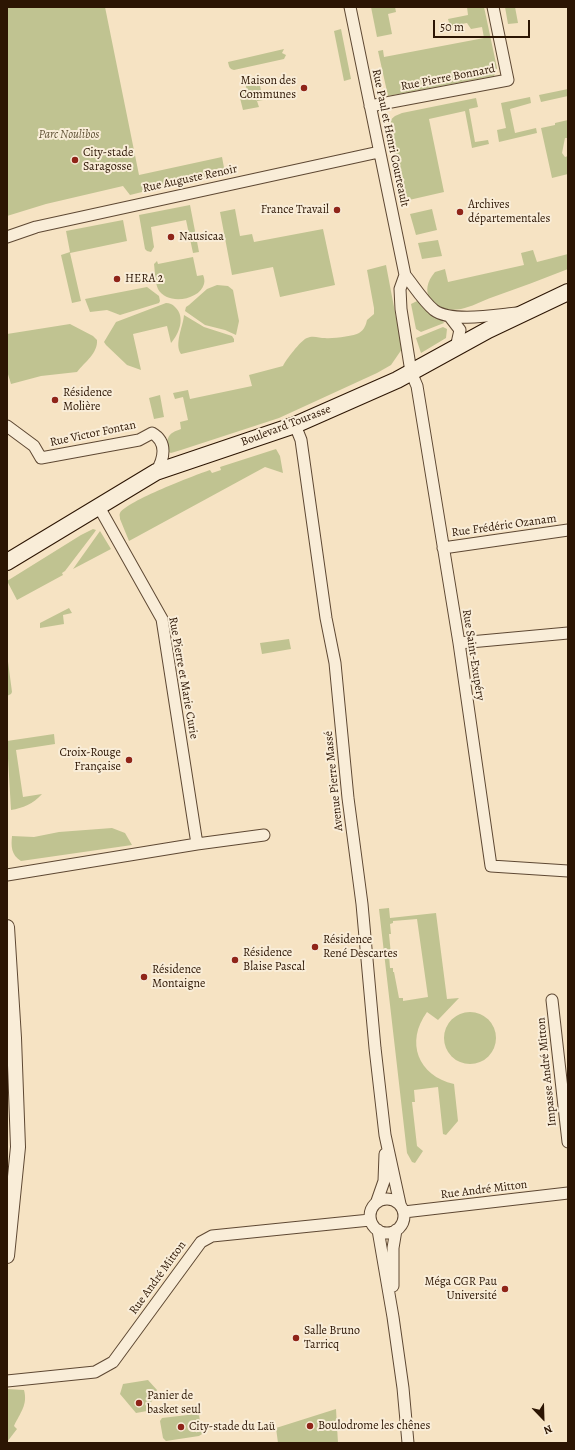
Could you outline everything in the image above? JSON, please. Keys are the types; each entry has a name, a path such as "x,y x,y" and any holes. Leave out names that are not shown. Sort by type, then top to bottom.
{"main road":[{"name":"Boulevard Tourasse","path":"7,562 156,472 295,425 411,372 488,330 568,292"}],"street":[{"name":"Rue Paul et Henri Courteault","path":"350,7 405,275 435,311 450,317 483,317 524,312"},
{"name":"Rue Pierre Bonnard","path":"370,106 508,80 493,7"},
{"name":"Rue Auguste Renoir","path":"7,238 36,227 379,152"},
{"name":"Rue Paul et Henri Courteault","path":"405,275 400,289 401,309 411,372"},
{"path":"450,317 460,330 456,348"},
{"name":"Rue Saint-Exupéry","path":"411,372 417,389 459,643 491,866 568,871"},
{"name":"Avenue Pierre Massé","path":"295,425 302,446 326,618 334,663 348,798 361,897 375,1048 385,1135 402,1208"},
{"name":"Rue Victor Fontan","path":"7,426 34,446 41,458 139,440 152,433 158,436 164,450 161,464 156,472"},
{"name":"Rue Pierre et Marie Curie","path":"99,506 162,619 197,844"},
{"name":"Rue Frédéric Ozanam","path":"443,548 568,530"},
{"path":"459,643 568,633"},
{"path":"7,875 197,844 264,836"},
{"path":"7,928 11,1038 18,1147 7,1256"},
{"name":"Impasse André Mitton","path":"552,1000 568,1142"},
{"name":"Avenue Pierre Massé","path":"378,1202 384,1181 385,1135"},
{"name":"Rue André Mitton","path":"402,1208 568,1193"},
{"path":"382,1199 391,1199 402,1208 403,1223 396,1230 387,1233 378,1230 370,1220 371,1210 382,1199"},
{"name":"Rue André Mitton","path":"7,1380 95,1372 113,1362 201,1242 212,1236 370,1220"},
{"path":"378,1230 393,1317 403,1388 408,1443"},
{"path":"393,1317 393,1248 396,1230"}],"green space":[{"name":"Parc Noulibos","path":"7,7 105,7 139,175 222,157 225,173 142,190 142,192 130,195 123,186 46,204 7,216"},
{"path":"371,7 395,7 396,12 388,14 392,34 377,37"},
{"path":"467,7 484,7 497,68 494,76 388,96 378,51 383,50 384,57 484,38 482,27 471,29 467,23 450,26 448,19 468,15"},
{"path":"505,7 515,7 518,23 508,24"},
{"path":"341,29 351,79 344,81 334,31"},
{"path":"284,49 282,53 286,55 284,59 234,70 229,66 228,62"},
{"path":"249,78 259,81 263,100 257,101 259,107 243,110 239,94 247,92 245,80"},
{"path":"568,89 568,96 541,102 539,95"},
{"path":"530,97 531,103 510,109 515,133 536,128 537,133 499,142 497,130 506,128 501,103"},
{"path":"476,98 478,107 469,109 475,142 488,140 489,144 472,148 465,111 429,119 444,192 409,200 403,197 388,122 395,116 402,113"},
{"path":"568,120 568,138 565,138 562,153 565,157 568,156 568,174 552,178 541,128"},
{"path":"190,205 199,252 193,253 186,220 151,227 154,247 151,252 147,251 145,249 139,215"},
{"path":"235,209 240,236 252,234 254,242 323,229 335,285 280,297 273,267 232,275 220,212"},
{"path":"432,209 437,230 416,235 410,214"},
{"path":"123,220 127,241 70,253 81,301 72,303 61,255 70,252 66,231"},
{"path":"438,240 442,256 422,259 418,243"},
{"path":"533,250 537,262 568,254 568,269 461,309 452,310 443,308 431,301 428,295 427,288 435,272 445,269 448,282 524,265 521,253"},
{"path":"193,257 197,276 203,275 204,278 204,283 201,290 190,297 183,299 168,298 162,294 157,286 154,264 157,261 158,264"},
{"path":"386,265 402,349 391,365 377,373 279,418 171,453 166,451 169,436 173,432 181,429 180,422 188,420 183,397 175,399 173,393 188,390 190,399 252,386 249,375 283,366 297,346 309,337 338,338 359,333 367,320 374,314 367,270"},
{"path":"217,285 228,286 233,290 239,321 236,335 225,330 205,325 185,311 186,307 207,289"},
{"path":"147,287 159,296 159,303 120,315 107,310 90,312 85,299"},
{"path":"417,301 428,313 442,320 444,323 421,332 416,329 411,304"},
{"path":"166,303 172,304 178,311 181,320 179,330 171,343 167,326 133,334 141,370 127,365 104,342 116,322"},
{"path":"184,315 204,327 232,336 234,342 181,354 178,345"},
{"path":"70,324 93,336 97,340 97,345 93,353 77,372 41,376 11,384 7,371 7,334"},
{"path":"443,327 447,329 446,338 421,353 416,338"},
{"path":"160,395 164,417 154,419 149,398"},
{"path":"276,449 280,456 283,473 265,467 129,541 120,519 120,513 125,508 148,495 191,477 210,470 212,473 221,470 220,467"},
{"path":"93,529 96,530 62,573 63,575 17,600 7,581"},
{"path":"100,531 111,549 73,569"},
{"path":"69,608 72,613 63,615 64,624 40,628 40,623"},
{"path":"289,639 291,649 262,654 260,643"},
{"path":"7,654 12,692 7,696"},
{"path":"54,734 55,744 16,750 23,797 42,794 28,805 11,810 7,741"},
{"path":"112,828 125,833 132,845 21,861 15,856 12,850 12,836 34,837 59,832"},
{"path":"389,908 390,918 436,913 447,999 459,998 438,1020 427,1012 420,1023 416,1046 419,1056 424,1066 432,1074 442,1080 454,1084 458,1121 446,1135 443,1134 438,1087 414,1090 415,1102 412,1102 417,1146 423,1151 415,1163 412,1162 407,1153 379,909","holes":["417,919 428,997 403,1001 403,998 399,998 393,968 390,968 389,955 391,955 389,934 391,934 390,924 393,923 393,921"]},
{"path":"465,1012 475,1012 484,1016 492,1024 496,1033 496,1043 492,1052 484,1060 475,1064 465,1064 456,1060 448,1052 444,1043 444,1033 448,1024 456,1016"},
{"name":"Panier de basket seul","path":"148,1380 157,1390 147,1411 136,1413 120,1394 123,1384"},
{"path":"7,1389 24,1390 25,1400 23,1409 14,1426 17,1429 7,1442"},
{"name":"Boulodrome les chênes","path":"336,1409 338,1443 278,1443 276,1428"},
{"name":"City-stade du Laü","path":"196,1414 199,1415 202,1434 199,1436 166,1441 163,1438 160,1421 162,1418"}],"place":[{"name":"Maison des Communes","path":"304,88"},
{"name":"City-stade Saragosse","path":"75,160"},
{"name":"France Travail","path":"337,210"},
{"name":"Archives départementales","path":"460,212"},
{"name":"Nausicaa","path":"171,237"},
{"name":"HERA 2","path":"117,279"},
{"name":"Résidence Molière","path":"55,400"},
{"name":"Croix-Rouge Française","path":"129,760"},
{"name":"Résidence René Descartes","path":"315,947"},
{"name":"Résidence Blaise Pascal","path":"235,960"},
{"name":"Résidence Montaigne","path":"144,977"},
{"name":"Méga CGR Pau Université","path":"505,1289"},
{"name":"Salle Bruno Tarricq","path":"296,1338"},
{"name":"Panier de basket seul","path":"139,1403"},
{"name":"Boulodrome les chênes","path":"310,1426"},
{"name":"City-stade du Laü","path":"181,1427"}]}
